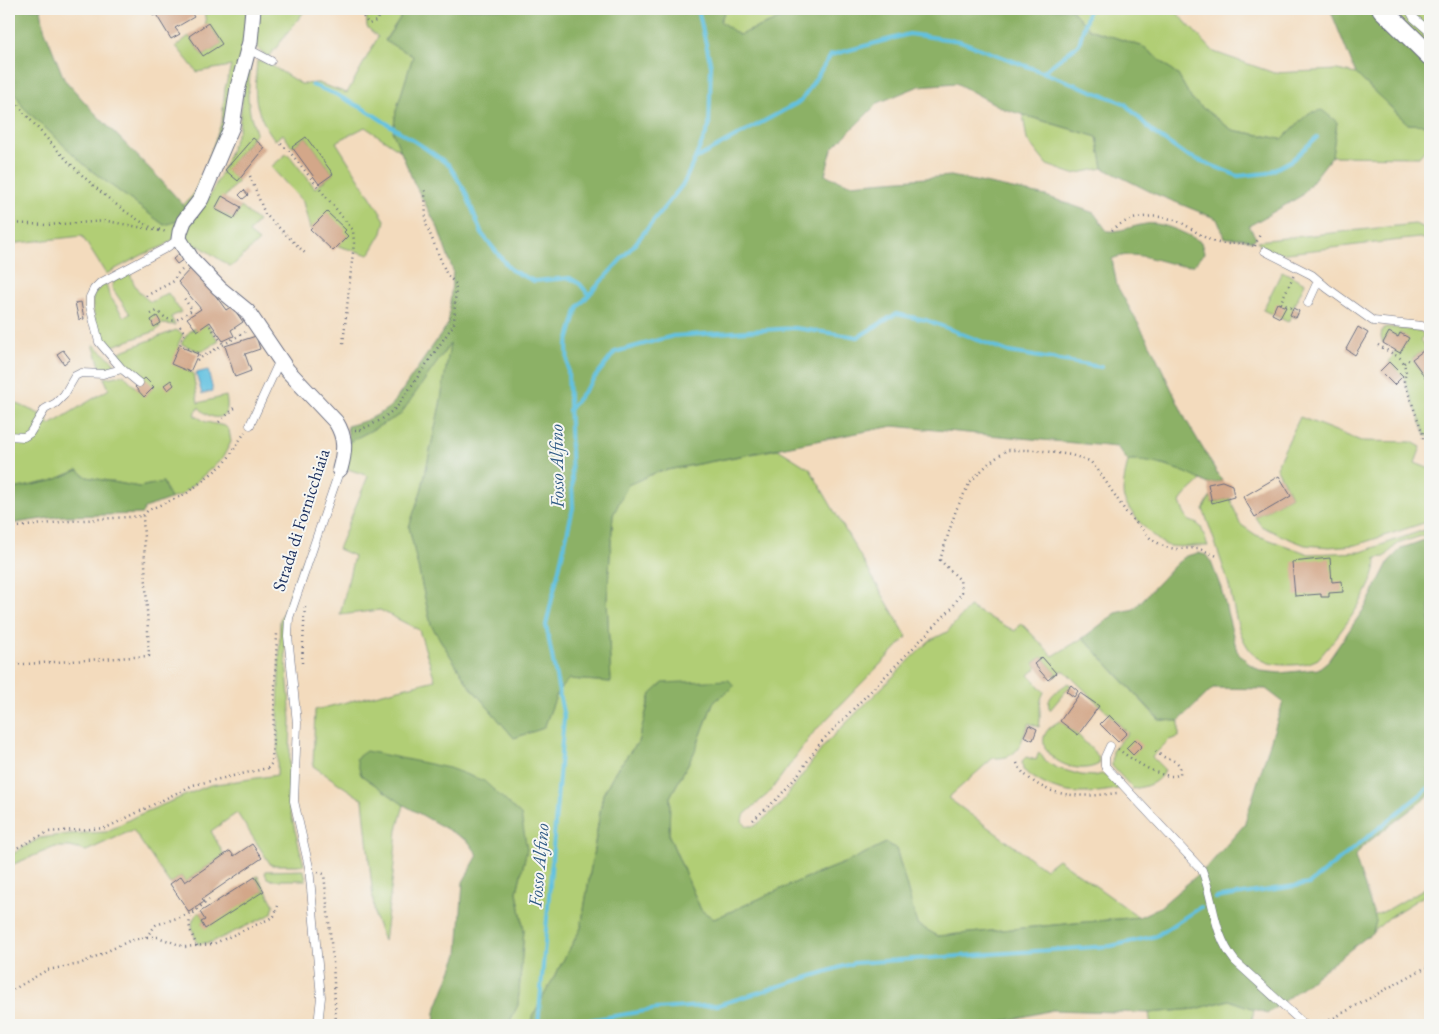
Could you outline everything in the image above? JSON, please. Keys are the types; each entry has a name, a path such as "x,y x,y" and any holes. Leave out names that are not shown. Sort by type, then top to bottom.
{"street":[{"path":"176,236 180,232 184,221 202,199 232,126 238,87 250,42 253,9"},
{"path":"1382,9 1430,56"},
{"name":"Strada di Fornicchiaia","path":"176,236 192,260 219,288 247,311 280,360 341,430 345,442 340,469"}],"lane":[{"path":"1409,9 1414,18 1430,32"},
{"path":"254,52 271,61"},
{"path":"139,383 122,369 99,342 90,306 90,297 100,283 166,248 176,236"},
{"path":"1265,251 1298,267 1373,321 1422,326 1430,330"},
{"path":"1308,303 1318,281"},
{"path":"250,426 280,360"},
{"path":"9,436 24,436 30,433 45,409 56,403 64,395 74,376 81,373 103,374 122,369"},
{"name":"Strada di Fornicchiaia","path":"318,1025 321,997 309,874 294,801 297,723 288,636 289,618 340,469"},
{"path":"1110,746 1105,757 1105,766 1202,870 1221,940 1226,950 1235,961 1305,1025"}],"path":[{"path":"154,16 153,12 155,9"},
{"path":"357,9 369,24 376,21 382,9"},
{"path":"9,87 11,95 22,109 83,176 126,212 146,225 176,236"},
{"path":"281,144 289,151 300,167 354,230 343,344"},
{"path":"250,176 265,214 305,253"},
{"path":"341,430 360,430 381,420 397,407 454,324 456,284 447,275 426,224 425,189"},
{"path":"1112,230 1116,226 1140,217 1155,217 1180,222 1210,240 1221,244 1242,242 1265,251"},
{"path":"9,223 47,225 107,222 176,236"},
{"path":"1255,246 1260,234"},
{"path":"146,296 174,281 176,275 192,260"},
{"path":"1293,309 1280,304 1298,267"},
{"path":"151,314 157,311 167,320 174,321 192,310 184,298"},
{"path":"180,326 185,333 180,345 200,354 197,360 251,329 243,316 247,311"},
{"path":"210,326 223,344"},
{"path":"1378,345 1400,358 1404,363 1406,372 1404,381 1423,434 1423,440"},
{"path":"1404,363 1408,360 1410,361"},
{"path":"219,422 236,407"},
{"path":"9,665 149,656 143,516 148,510 186,494 225,463 250,426"},
{"path":"753,820 778,798 822,742 952,608 962,592 960,580 940,560 956,510 970,482 990,463 1008,450 1037,450 1071,455 1090,461 1126,512 1151,539 1165,547 1176,549 1198,548 1217,556"},
{"path":"9,528 70,521 143,516"},
{"path":"301,668 305,603"},
{"path":"9,852 48,832 106,828 193,785 268,768 272,763 277,626"},
{"path":"1110,746 1114,746 1143,766 1165,776 1180,774 1179,764 1174,760 1161,756 1153,749"},
{"path":"1017,763 1025,775 1037,785 1048,790 1081,796 1129,791"},
{"path":"309,874 319,872 324,874 333,961 336,1025"},
{"path":"146,937 156,925 186,915 208,900"},
{"path":"9,992 47,970 80,964 129,942 146,937 158,937 185,947 213,944 269,919 274,916 278,906"},
{"path":"194,911 189,922 190,931 198,946"},
{"path":"1321,1025 1430,965"}],"green space":[{"path":"9,9 41,9 44,28 64,79 187,209 179,221 164,225 88,168 23,107 9,75"},
{"path":"204,9 247,9 244,38 229,121 211,167 187,209 183,205 193,195 222,121 225,88 231,66 197,72 176,46 189,36 203,56 222,44 208,24 206,25"},
{"path":"258,9 306,9 269,57 259,50 256,42"},
{"path":"366,9 406,9 385,40 413,56 396,111 393,133 401,151 365,127 336,142 385,220 382,233 369,255 338,246 348,236 310,229 303,202 271,167 286,154 289,155 315,188 333,174 306,137 292,147 283,134 275,140 262,120 257,103 255,84 257,61 266,62 301,84 318,83 347,93 378,37 367,27"},
{"path":"406,9 726,9 720,21 739,35 804,9 1071,9 1089,29 1144,47 1178,75 1192,100 1232,130 1282,139 1309,113 1322,110 1337,122 1332,156 1301,196 1249,226 1256,238 1252,241 1242,238 1225,238 1217,219 1153,193 1103,168 1097,137 1004,109 956,83 919,86 878,103 832,149 825,175 850,184 951,176 1046,196 1094,213 1107,231 1159,224 1189,235 1201,242 1204,253 1194,265 1178,265 1137,255 1120,256 1112,259 1117,286 1152,348 1186,420 1222,481 1208,484 1189,474 1159,464 1128,461 1117,447 893,426 657,472 628,485 613,515 607,599 611,682 569,679 558,691 544,728 514,738 468,684 431,625 409,527 422,488 440,405 450,344 400,415 349,442 347,426 371,418 392,405 448,324 453,271 438,228 414,183 393,133 396,111 413,56 385,41"},
{"path":"726,9 804,9 739,35 720,21"},
{"path":"1071,9 1175,9 1214,52 1274,73 1337,70 1356,74 1408,124 1430,125 1430,144 1419,157 1332,156 1337,122 1309,113 1282,139 1232,130 1192,100 1178,75 1144,47 1089,29"},
{"path":"1330,9 1374,9 1430,63 1430,125 1408,124 1356,74"},
{"path":"1388,9 1430,9 1430,49"},
{"path":"251,62 248,97 250,113 256,133 226,170 238,181 215,209 234,219 241,207 258,221 249,233 259,241 231,267 198,245 204,260 222,284 188,248 186,234 220,176 239,129 244,82"},
{"path":"9,75 23,107 88,168 164,225 179,221 175,238 164,246 106,274 82,236 9,244"},
{"path":"1023,115 1097,137 1103,168 1073,174 1047,165 1027,140"},
{"path":"1415,224 1427,229 1430,240 1419,238 1278,254 1260,245 1257,241"},
{"path":"1282,271 1305,283 1293,308 1299,311 1296,318 1291,316 1288,322 1263,310"},
{"path":"130,272 140,293 147,299 151,302 168,293 181,312 171,317 175,325 162,324 156,331 110,347 103,343 99,336 93,297 98,289 106,283 109,295 124,317 130,314 112,288 114,281"},
{"path":"207,324 219,341 201,352 181,344 191,330"},
{"path":"1386,327 1420,331 1424,335 1420,340 1430,353 1430,361 1423,351 1412,359 1430,384 1430,436 1426,436 1403,376 1389,362 1396,350 1400,352 1408,338 1400,333 1398,337 1389,332 1383,343 1381,337 1382,330"},
{"path":"176,330 183,334 178,345 190,372 193,373 198,403 226,396 226,412 220,417 212,417 204,413 199,407 194,415 206,422 225,426 229,430 231,442 222,459 181,495 170,499 163,482 139,487 87,477 78,470 52,481 9,490 9,400 44,416 50,425 109,389 104,378 124,375 144,396 154,387 142,381 119,358 117,353"},
{"path":"451,342 422,488 409,527 431,625 468,684 514,738 544,728 558,690 569,679 611,682 607,599 613,515 628,484 657,472 778,449 810,469 907,637 813,733 769,793 745,814 742,821 747,826 755,826 779,806 827,742 929,641 947,632 969,607 1015,631 1021,623 1053,656 1083,638 1159,720 1179,721 1179,737 1169,740 1152,757 1165,770 1162,775 1152,784 1133,789 1112,766 1113,749 1128,733 1065,671 1061,671 1055,677 1053,675 1056,673 1042,657 1034,663 1037,668 1029,675 1044,692 1041,701 1039,727 1029,723 1014,753 1002,758 993,758 948,798 1045,869 1058,859 1139,917 938,936 917,925 896,848 886,843 849,861 714,919 701,910 669,836 670,797 695,751 713,703 651,694 638,742 616,770 603,794 581,928 532,1017 531,1025 508,1025 518,1005 524,930 517,892 527,849 361,775 404,805 397,830 384,941 375,918 363,800 313,766 315,710 435,680 419,630 380,610 340,615 354,556 338,549 368,476 345,468 349,442 400,415"},
{"path":"93,344 113,361 115,366 101,369"},
{"path":"1300,417 1361,441 1412,442 1421,447 1415,463 1430,469 1430,521 1356,545 1329,547 1305,545 1261,526 1255,517 1291,496 1276,467"},
{"path":"1146,460 1194,475 1201,480 1180,502 1189,521 1201,527 1208,546 1174,547 1164,544 1150,533 1131,511 1123,495 1128,461"},
{"path":"78,470 87,477 139,487 163,482 170,499 145,508 142,514 62,516 9,524 9,490 52,481"},
{"path":"1211,496 1212,503 1230,498 1240,524 1256,535 1309,554 1361,552 1430,528 1430,533 1397,544 1385,557 1376,558 1371,582 1364,597 1335,639 1318,659 1297,665 1268,663 1257,657 1248,647 1237,623 1228,582 1203,509"},
{"path":"1430,538 1430,795 1363,846 1355,857 1376,921 1373,932 1267,1014 1229,1000 1196,1009 1149,1013 1052,1010 988,1025 531,1025 532,1017 581,928 603,794 616,770 638,742 651,694 663,683 729,680 734,686 713,703 695,751 670,797 669,836 701,910 714,919 849,861 886,843 896,848 917,924 938,936 1139,917 1160,907 1209,865 1244,825 1283,702 1266,689 1213,688 1179,721 1160,720 1083,638 1116,613 1134,609 1176,564 1186,556 1198,553 1206,555 1211,562 1221,588 1237,651 1248,663 1261,671 1280,673 1318,669 1328,661 1366,606 1389,561 1402,548"},
{"path":"304,557 285,617 284,635 291,720 288,803 304,865 271,865 237,813 211,831 224,855 185,882 181,876 170,884 133,830 86,851 70,847 55,847 9,866 9,856 40,838 106,832 136,816 210,785 277,775 280,620"},
{"path":"1068,683 1071,685 1050,710 1049,701 1051,698"},
{"path":"1060,721 1078,735 1098,756 1099,764 1087,768 1074,767 1052,757 1046,748 1044,739 1048,730"},
{"path":"366,751 449,768 484,781 521,815 527,849 517,892 524,930 518,1005 508,1025 434,1025 435,1012 458,954 463,882 478,855 468,841 404,805 361,775 356,758"},
{"path":"1039,752 1046,762 1057,768 1081,775 1109,775 1118,786 1118,789 1079,793 1068,792 1046,785 1023,770 1022,761 1026,757 1036,760"},
{"path":"304,870 306,880 272,880 267,878 265,873 266,871"},
{"path":"258,876 274,905 272,913 212,942 198,944 192,927 196,915 200,912 205,920 201,923 264,891 255,877"},
{"path":"1430,885 1430,892 1391,916 1373,932 1376,921 1374,916"},
{"path":"1230,1000 1254,1009 1251,1025 1151,1025 1149,1013 1196,1009"}],"water":[{"path":"208,370 213,391 202,394 196,373"}],"building":[{"path":"159,9 189,9 194,17 175,28 180,34 171,39 154,11"},
{"path":"208,23 222,44 203,56 189,36"},
{"path":"306,137 333,174 319,184 292,147"},
{"path":"253,138 265,148 238,181 225,170"},
{"path":"244,190 248,195 243,199 239,195"},
{"path":"222,196 241,207 234,219 215,209"},
{"path":"327,212 346,230 344,232 348,236 333,251 310,229"},
{"path":"179,254 184,259 177,264 173,259"},
{"path":"191,268 207,284 226,310 232,306 243,322 231,330 234,336 223,341 210,322 197,331 187,318 201,309 178,282"},
{"path":"81,302 84,319 79,320 75,303"},
{"path":"1277,303 1286,307 1280,318 1272,314"},
{"path":"1293,308 1299,311 1296,318 1290,315"},
{"path":"157,316 161,323 154,327 151,320"},
{"path":"1358,327 1368,333 1355,355 1346,349"},
{"path":"1389,332 1398,337 1400,333 1409,338 1400,353 1383,343"},
{"path":"256,336 260,349 245,354 251,371 235,377 225,346"},
{"path":"179,346 198,354 190,372 171,364"},
{"path":"63,350 70,359 64,364 57,354"},
{"path":"1423,351 1430,361 1430,384 1412,359"},
{"path":"1389,362 1403,376 1394,385 1380,371"},
{"path":"145,378 154,387 144,397 135,387"},
{"path":"171,380 174,385 168,390 164,385"},
{"path":"1279,476 1291,496 1255,517 1243,497"},
{"path":"1222,481 1232,485 1234,497 1212,503 1208,484"},
{"path":"1330,558 1332,582 1342,581 1343,592 1329,593 1329,597 1321,597 1321,594 1295,596 1292,562"},
{"path":"1042,657 1056,673 1048,680 1034,664"},
{"path":"1071,685 1078,691 1074,697 1066,691"},
{"path":"1080,693 1099,706 1078,735 1060,721"},
{"path":"1109,715 1127,733 1118,742 1100,724"},
{"path":"1029,725 1037,729 1033,740 1024,736"},
{"path":"1135,739 1142,746 1133,755 1126,748"},
{"path":"252,844 262,858 202,899 204,902 189,912 170,884 181,876 185,882 230,851 234,856"},
{"path":"255,877 264,891 205,929 201,922 205,920 200,912"}],"waterway":[{"name":"Fosso Alfino","path":"538,1025 564,718 546,625 573,508 567,345 578,307 634,245 684,183 709,127 711,66 698,9"},
{"path":"1043,72 1079,44 1089,9"},
{"path":"695,159 801,101 831,55 909,34 960,41 1124,103 1154,133 1184,154 1238,176 1268,173 1292,160 1317,137"},
{"path":"312,85 366,110 449,165 465,191 482,234 511,270 534,281 570,278 580,284 589,295"},
{"path":"569,410 615,352 673,336 795,328 858,337 896,314 926,320 1009,352 1101,367"},
{"path":"1215,898 1309,884 1430,787"},
{"path":"577,1025 590,1020 657,1009 718,1005 854,963 1111,946 1156,936 1201,907"}]}
